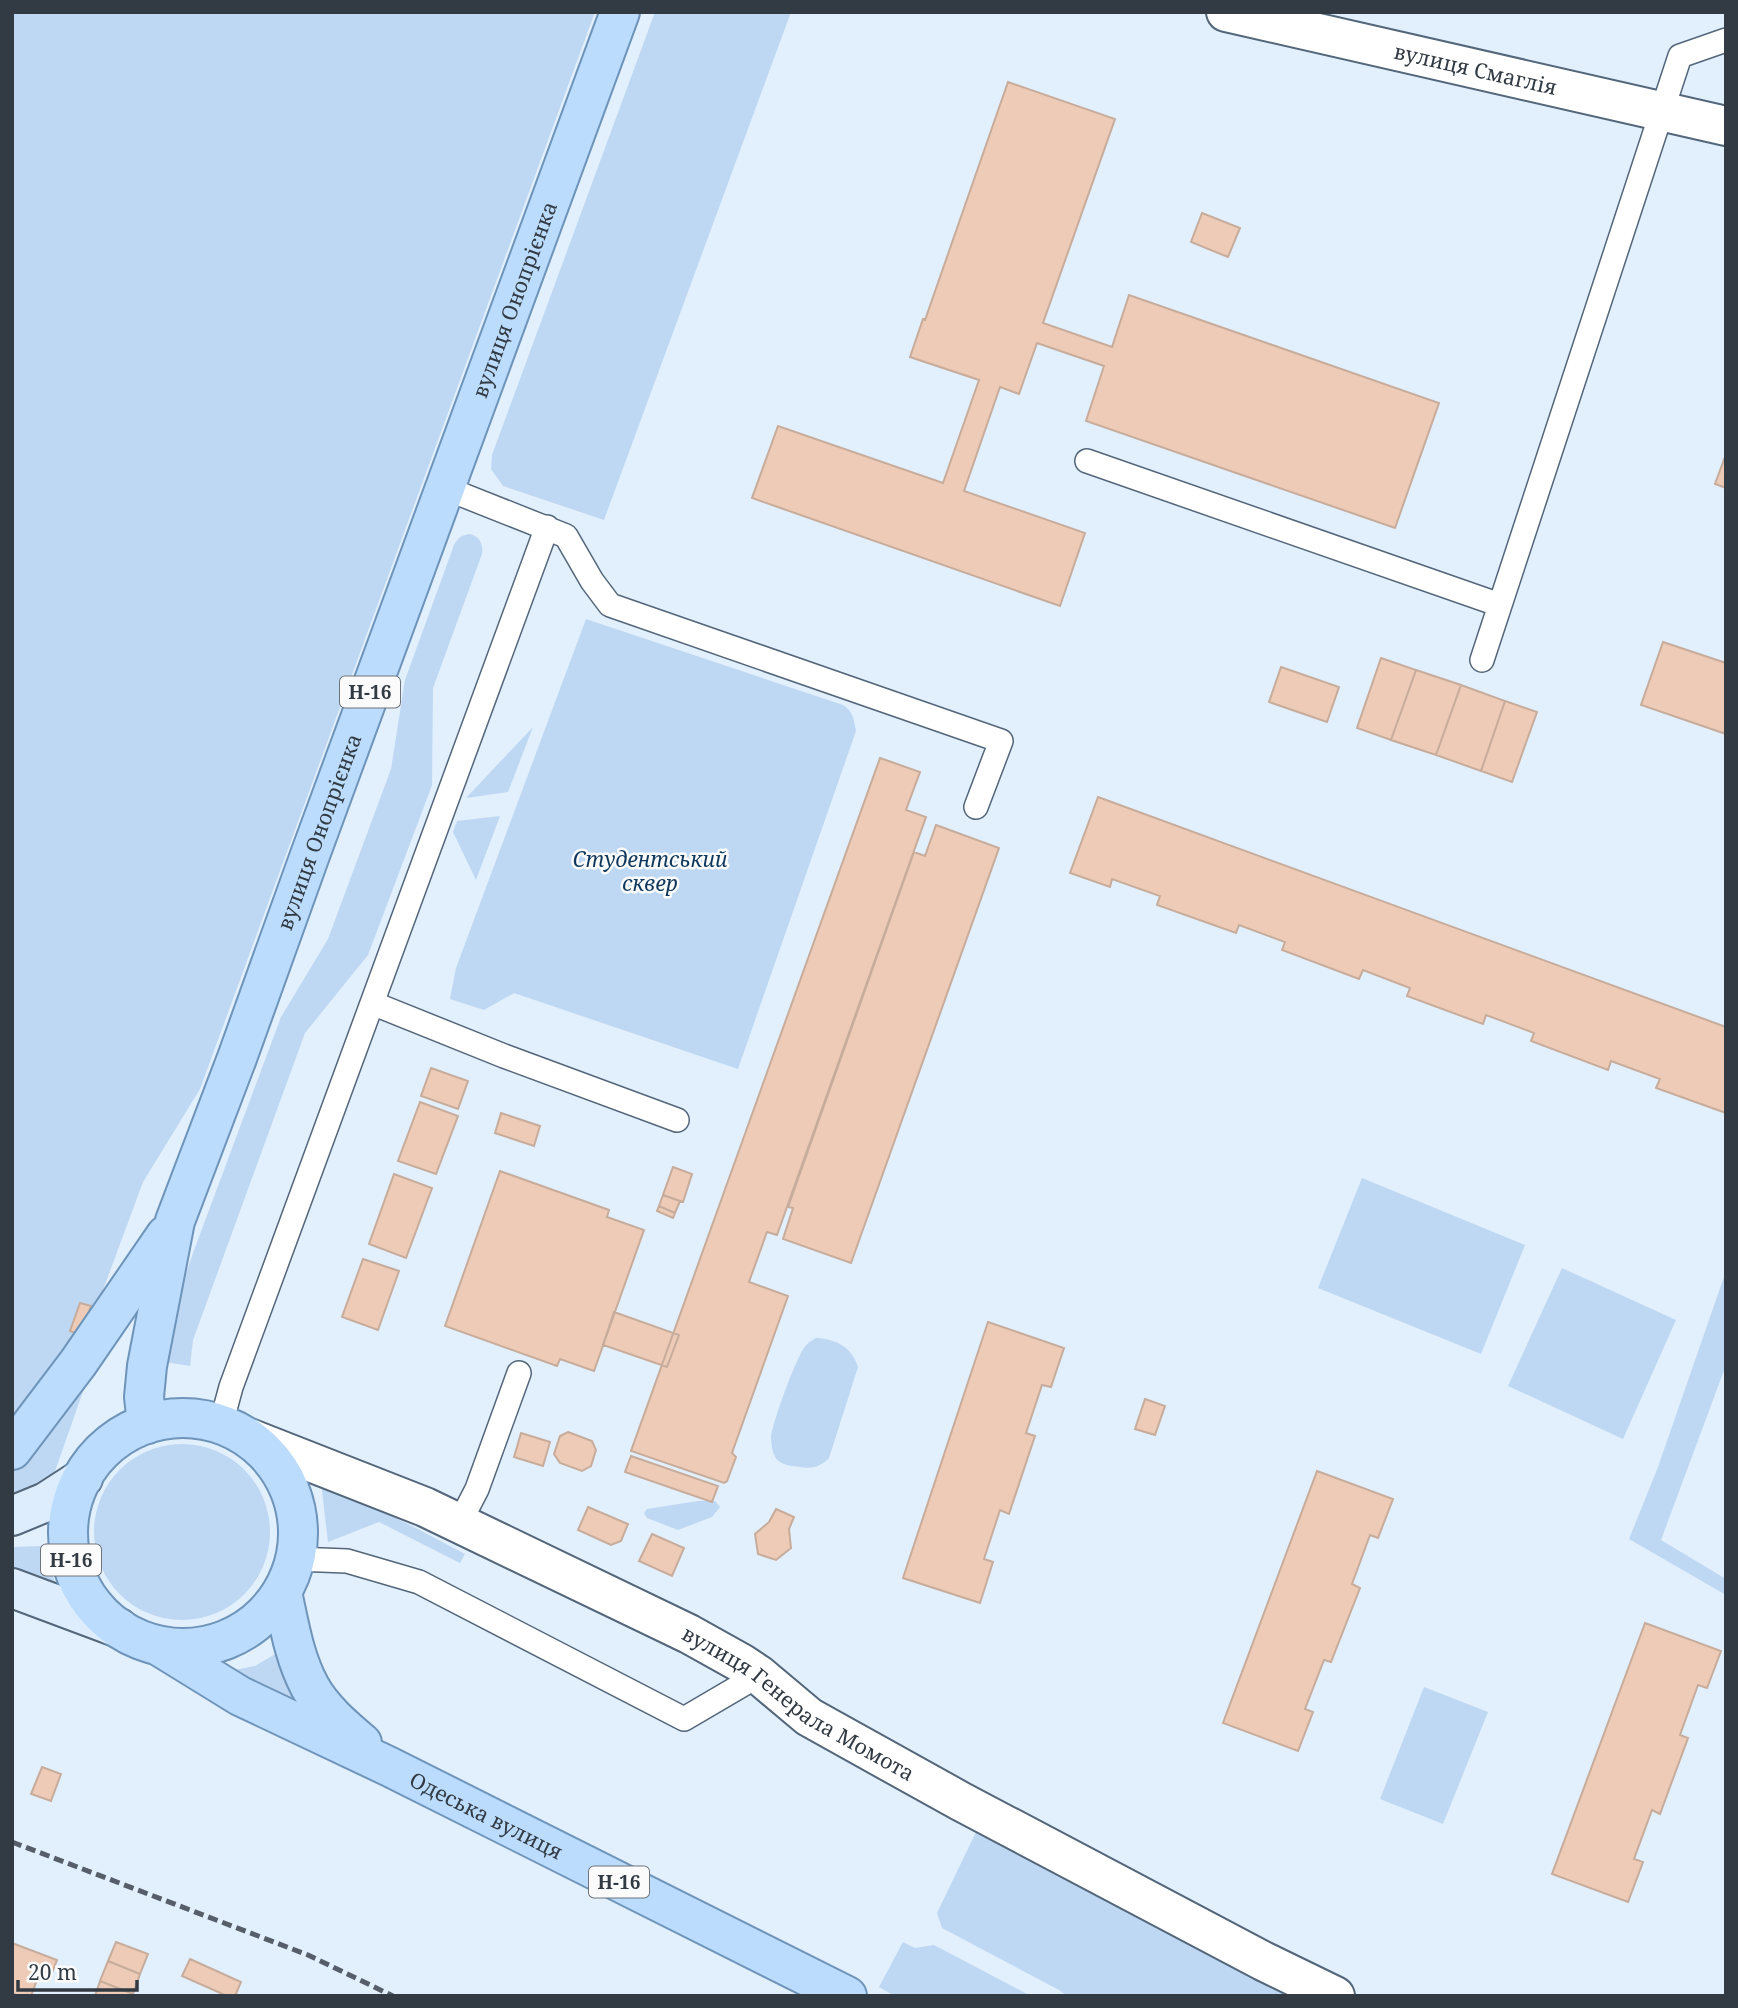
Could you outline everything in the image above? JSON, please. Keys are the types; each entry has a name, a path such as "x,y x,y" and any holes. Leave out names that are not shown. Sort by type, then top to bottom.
{"main road":[{"name":"вулиця Онопрієнка","path":"147,1424 144,1397 147,1366 175,1222 620,12"},
{"path":"12,1450 78,1363 175,1222"},
{"name":"Н-16","path":"165,1418 203,1419 235,1431 263,1450 276,1465 294,1500 298,1529 288,1575 271,1607 244,1631 227,1639 191,1648 159,1646 131,1636 103,1615 89,1599 78,1581 71,1560 69,1518 74,1497 83,1478 94,1460 109,1444 127,1432 165,1418"},
{"path":"12,1516 47,1502 83,1478"},
{"name":"Одеська вулиця","path":"288,1575 293,1644 310,1687 324,1707 390,1768"},
{"path":"12,1588 119,1629"},
{"name":"Одеська вулиця","path":"159,1646 240,1696 847,1996"}],"street":[{"name":"вулиця Смаглія","path":"1226,12 1726,126"},
{"name":"вулиця Генерала Момота","path":"235,1431 413,1503 689,1634 741,1662 809,1717 832,1730 960,1801 1263,1961 1335,1996"}],"lane":[{"path":"1482,660 1680,55 1726,40"},
{"path":"1087,461 1500,605"},
{"path":"445,488 561,533 570,540 592,580 610,605 1000,741 976,807"},
{"path":"235,1431 231,1387 547,527"},
{"path":"372,1003 504,1056 677,1119"},
{"path":"459,1524 478,1489 519,1373"},
{"path":"288,1575 347,1561 419,1582 684,1718 760,1675"}],"green space":[{"path":"12,12 595,12 200,1089 143,1182 83,1344 92,1366 54,1474 12,1505"},
{"path":"655,12 791,12 604,520 503,486 491,469 492,455"},
{"path":"470,534 480,541 482,554 433,688 432,785 428,796 368,955 305,1033 193,1340 190,1366 165,1362 168,1326 193,1253 281,1017 328,939 391,769 405,680 454,545 460,537"},
{"name":"Студентський сквер","path":"586,619 843,705 852,716 856,731 738,1069 514,993 484,1010 450,999 456,968"},
{"path":"533,727 508,792 466,798"},
{"path":"500,816 476,880 453,832 457,821"},
{"path":"1362,1178 1525,1245 1481,1354 1318,1288"},
{"path":"1562,1268 1676,1320 1623,1439 1508,1386"},
{"path":"1726,1271 1726,1365 1661,1540 1726,1579 1726,1595 1629,1539 1658,1467"},
{"path":"816,1338 842,1345 852,1354 858,1367 829,1458 812,1467 789,1466 775,1457 771,1436 795,1366 805,1346"},
{"path":"182,1444 216,1450 244,1470 264,1498 270,1532 264,1566 244,1594 216,1614 182,1620 148,1614 120,1594 100,1566 94,1532 100,1498 120,1470 148,1450"},
{"path":"321,1482 465,1554 460,1563 379,1522 328,1542"},
{"path":"715,1501 720,1507 712,1517 678,1530 647,1518 644,1513 647,1509"},
{"path":"42,1546 56,1585 12,1569 12,1547"},
{"path":"277,1653 287,1684 303,1709 230,1671 255,1666"},
{"path":"1424,1687 1488,1712 1443,1824 1380,1799"},
{"path":"978,1828 1295,1996 1067,1996 942,1928 937,1913"},
{"path":"903,1942 915,1948 934,1945 1031,1996 895,1996 879,1987"}],"building":[{"path":"1008,82 1115,119 1043,323 1112,347 1129,295 1439,403 1395,528 1086,421 1104,366 1037,343 1019,394 1000,387 964,491 1085,533 1060,606 752,498 778,426 943,483 979,380 910,357"},
{"path":"1202,213 1240,228 1228,257 1191,242"},
{"path":"1726,454 1726,488 1715,484"},
{"path":"1663,642 1726,663 1726,734 1641,705"},
{"path":"1381,658 1416,670 1391,740 1357,728"},
{"path":"1281,667 1339,687 1327,722 1269,702"},
{"path":"1416,670 1461,685 1436,755 1391,740"},
{"path":"1461,685 1505,701 1481,771 1436,755"},
{"path":"1505,701 1537,712 1512,782 1481,771"},
{"path":"880,758 920,772 906,810 926,817 777,1235 767,1232 749,1282 788,1296 732,1453 736,1457 724,1483 631,1451"},
{"path":"1098,797 1726,1027 1726,1113 1656,1088 1660,1079 1611,1061 1608,1070 1531,1041 1534,1033 1486,1015 1483,1024 1407,996 1410,988 1363,970 1359,979 1282,950 1285,942 1239,925 1236,933 1157,905 1160,896 1112,879 1110,887 1070,873"},
{"path":"936,825 999,848 851,1263 783,1239 793,1208 788,1207 914,852 925,856"},
{"path":"431,1068 468,1081 458,1109 421,1096"},
{"path":"420,1102 458,1116 436,1174 398,1161"},
{"path":"501,1113 540,1126 534,1146 495,1133"},
{"path":"673,1167 692,1174 683,1202 663,1195"},
{"path":"500,1171 609,1210 607,1217 644,1230 594,1371 560,1359 557,1366 445,1326"},
{"path":"394,1174 432,1188 406,1258 369,1244"},
{"path":"663,1195 680,1201 675,1213 659,1206"},
{"path":"659,1206 675,1213 673,1218 657,1211"},
{"path":"363,1259 399,1271 378,1330 342,1317"},
{"path":"80,1303 91,1306 80,1335 70,1331"},
{"path":"614,1312 679,1335 667,1367 603,1345"},
{"path":"988,1322 1064,1348 1051,1387 1042,1385 1026,1433 1035,1436 1009,1514 1000,1510 984,1559 993,1562 980,1603 903,1578"},
{"path":"1145,1399 1165,1406 1155,1435 1135,1429"},
{"path":"568,1432 592,1441 596,1450 591,1466 582,1471 560,1463 554,1454 560,1436"},
{"path":"521,1433 550,1442 543,1466 514,1457"},
{"path":"631,1456 718,1486 712,1502 625,1472"},
{"path":"1317,1471 1393,1499 1378,1538 1370,1535 1352,1584 1360,1588 1331,1662 1324,1660 1305,1709 1313,1712 1298,1751 1223,1723"},
{"path":"588,1507 628,1524 621,1541 611,1545 578,1530"},
{"path":"776,1509 794,1517 789,1529 791,1548 776,1560 758,1554 755,1534 769,1522"},
{"path":"652,1534 684,1548 672,1576 639,1561"},
{"path":"1645,1623 1721,1651 1707,1688 1698,1685 1680,1735 1688,1738 1660,1814 1652,1810 1634,1859 1643,1862 1628,1902 1552,1874"},
{"path":"42,1767 61,1774 51,1801 31,1794"},
{"path":"116,1942 148,1954 140,1974 108,1961"},
{"path":"12,1943 57,1960 49,1980 38,1977 31,1996 12,1993"},
{"path":"190,1959 241,1982 235,1996 227,1996 182,1976"},
{"path":"108,1961 140,1974 133,1994 100,1981"},
{"path":"100,1981 133,1994 95,1996"}],"railway":[{"path":"12,1842 308,1955 393,1996"}]}
